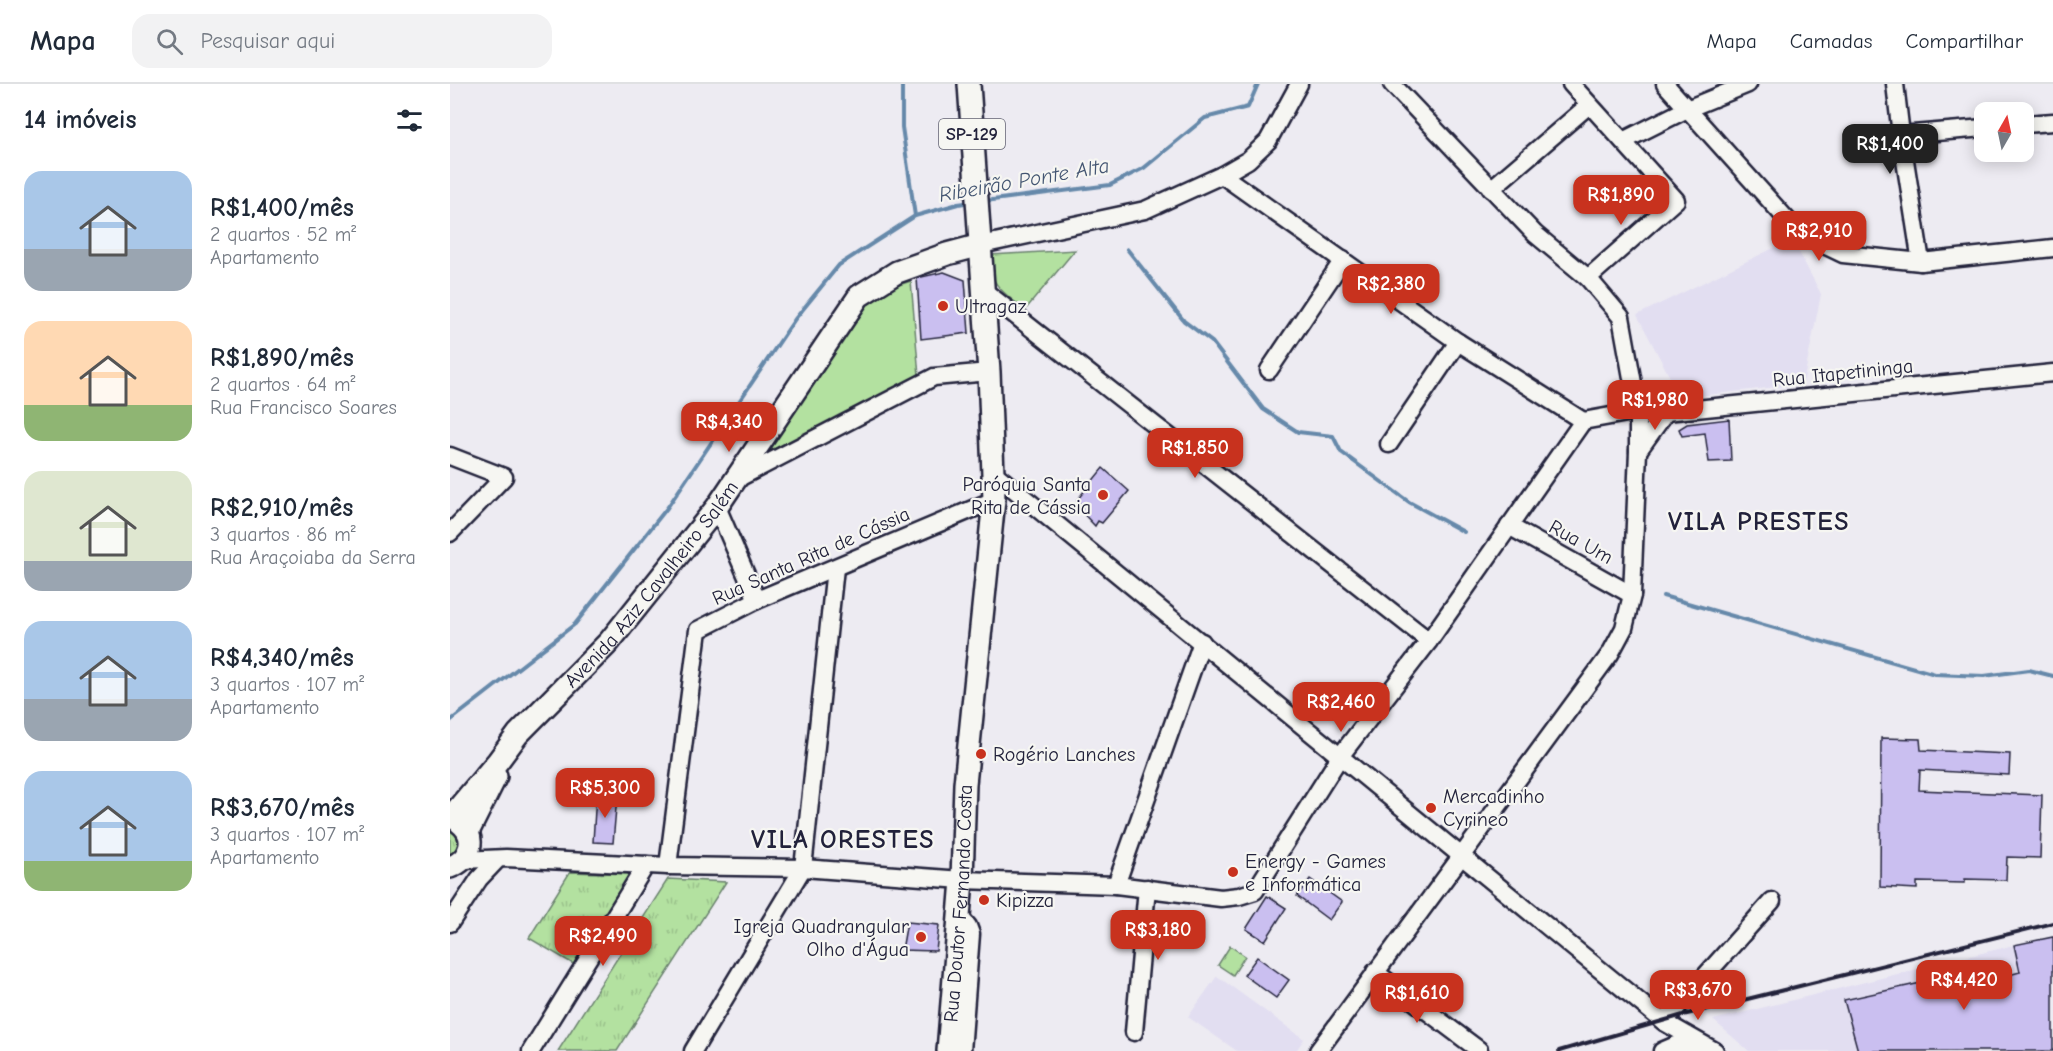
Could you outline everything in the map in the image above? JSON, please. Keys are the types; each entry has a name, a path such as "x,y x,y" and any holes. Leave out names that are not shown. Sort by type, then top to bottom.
{"main road":[{"name":"Rua Doutor Fernando Costa","path":"948,1051 962,880 965,784 994,500 989,372 969,84"},
{"name":"Avenida Aziz Cavalheiro Salém","path":"450,818 518,734 609,642 717,507 859,296 897,272 947,254 981,245"},
{"name":"Avenida Aziz Cavalheiro Salém","path":"455,866 468,854 469,836 518,734"},
{"path":"450,818 464,826 469,836"}],"street":[{"path":"981,245 1145,210 1222,175 1248,160 1268,141 1299,84"},
{"path":"1318,1051 1610,654 1624,628 1632,595 1638,411 1621,317 1588,278 1534,234 1392,84"},
{"path":"1571,84 1676,200 1588,278"},
{"path":"1665,84 1799,232 1843,254 1921,262 2053,248"},
{"path":"1623,141 1686,109 1748,84"},
{"path":"1894,84 1921,262"},
{"path":"1491,189 1589,105"},
{"path":"2034,123 2053,122"},
{"path":"1900,135 1974,129"},
{"path":"455,866 502,858 668,866 803,867 962,880 1116,885 1221,898 1255,891 1341,755 1429,642 1583,421 1458,342 1222,175"},
{"path":"1269,370 1342,260"},
{"path":"983,290 1429,642"},
{"path":"1389,444 1458,342"},
{"path":"734,481 934,377 989,372"},
{"name":"Rua Itapetininga","path":"1583,421 1638,411 1666,412 2053,373"},
{"path":"1638,452 1666,412"},
{"path":"450,456 504,477 450,533"},
{"path":"994,473 1341,755 1664,1022 1713,1051"},
{"name":"Rua Santa Rita de Cássia","path":"668,866 698,630 757,600 994,500"},
{"path":"717,507 757,600"},
{"name":"Rua Um","path":"1509,526 1632,595"},
{"path":"693,1051 803,867 835,568"},
{"path":"1116,885 1202,642"},
{"path":"469,836 484,850 502,858"},
{"path":"450,923 479,879 502,858"},
{"path":"531,1051 646,865"},
{"path":"1134,1032 1147,888"},
{"path":"1664,1022 1772,901"},
{"path":"959,916 968,926 971,934 962,1051"},
{"path":"1375,972 1479,1050"},
{"path":"1662,1051 1670,1034 1664,1022"},
{"path":"1662,1051 1676,1045 1713,1051"}],"shaded area":[{"path":"1792,239 1821,294 1803,384 1681,398 1637,315"},
{"path":"2053,937 2053,1051 1749,1051 1713,1020 2014,945"},
{"path":"1217,976 1304,1039 1296,1051 1237,1051 1188,1017"}],"green space":[{"path":"1075,250 1025,310 994,281 990,265 991,255"},
{"path":"911,281 919,376 763,455 858,312 889,288"},
{"path":"450,824 466,842 450,862"},
{"path":"570,872 632,874 575,965 529,938"},
{"path":"668,879 726,882 617,1051 558,1051"},
{"path":"1230,946 1245,956 1233,975 1218,965"}],"building":[{"name":"Ultragaz","path":"944,272 965,280 969,333 921,339 917,278"},
{"path":"1729,419 1731,461 1709,462 1705,433 1682,436 1679,429 1687,424"},
{"name":"Paróquia Santa Rita de Cássia","path":"1103,468 1129,491 1102,523 1098,521 1095,526 1077,507 1080,504 1077,500"},
{"path":"1881,738 1920,739 1921,750 2010,754 2009,775 1920,770 1919,790 2042,795 2040,858 2007,857 2006,880 1965,879 1965,883 1917,882 1917,889 1880,887"},
{"path":"596,794 617,796 613,843 593,842"},
{"path":"1310,879 1342,902 1329,920 1297,896"},
{"path":"1267,896 1286,908 1265,941 1246,929"},
{"name":"Igreja Quadrangular Olho d'Água","path":"907,922 939,925 936,951 902,950"},
{"path":"2053,937 2053,1051 1858,1051 1844,1000 1984,969 1987,981 2020,972 2014,945"},
{"path":"1257,957 1289,980 1276,998 1244,975"}],"waterway":[{"path":"902,84 902,127 915,216"},
{"name":"Ribeirão Ponte Alta","path":"985,201 1110,185 1144,168 1205,118 1248,107 1258,84"},
{"name":"Ribeirão Ponte Alta","path":"450,721 575,624 667,508 795,319 839,265 915,216 972,202"},
{"path":"1127,249 1184,321 1212,342 1263,409 1298,432 1333,436 1341,452 1409,502 1464,532"},
{"path":"1663,596 1935,674 1984,676 2029,670 2053,676"}],"railway":[{"path":"1559,1051 1683,1015 2053,923"}],"place":[{"name":"Ultragaz","path":"943,306"},
{"name":"Paróquia Santa Rita de Cássia","path":"1103,495"},
{"name":"Rogério Lanches","path":"981,754"},
{"name":"Mercadinho Cyrineo","path":"1431,808"},
{"name":"Energy - Games e Informática","path":"1233,872"},
{"name":"Kipizza","path":"984,900"},
{"name":"Igreja Quadrangular Olho d'Água","path":"921,937"}],"district":[{"name":"VILA PRESTES","path":"1759,522"},
{"name":"VILA ORESTES","path":"843,840"}]}
